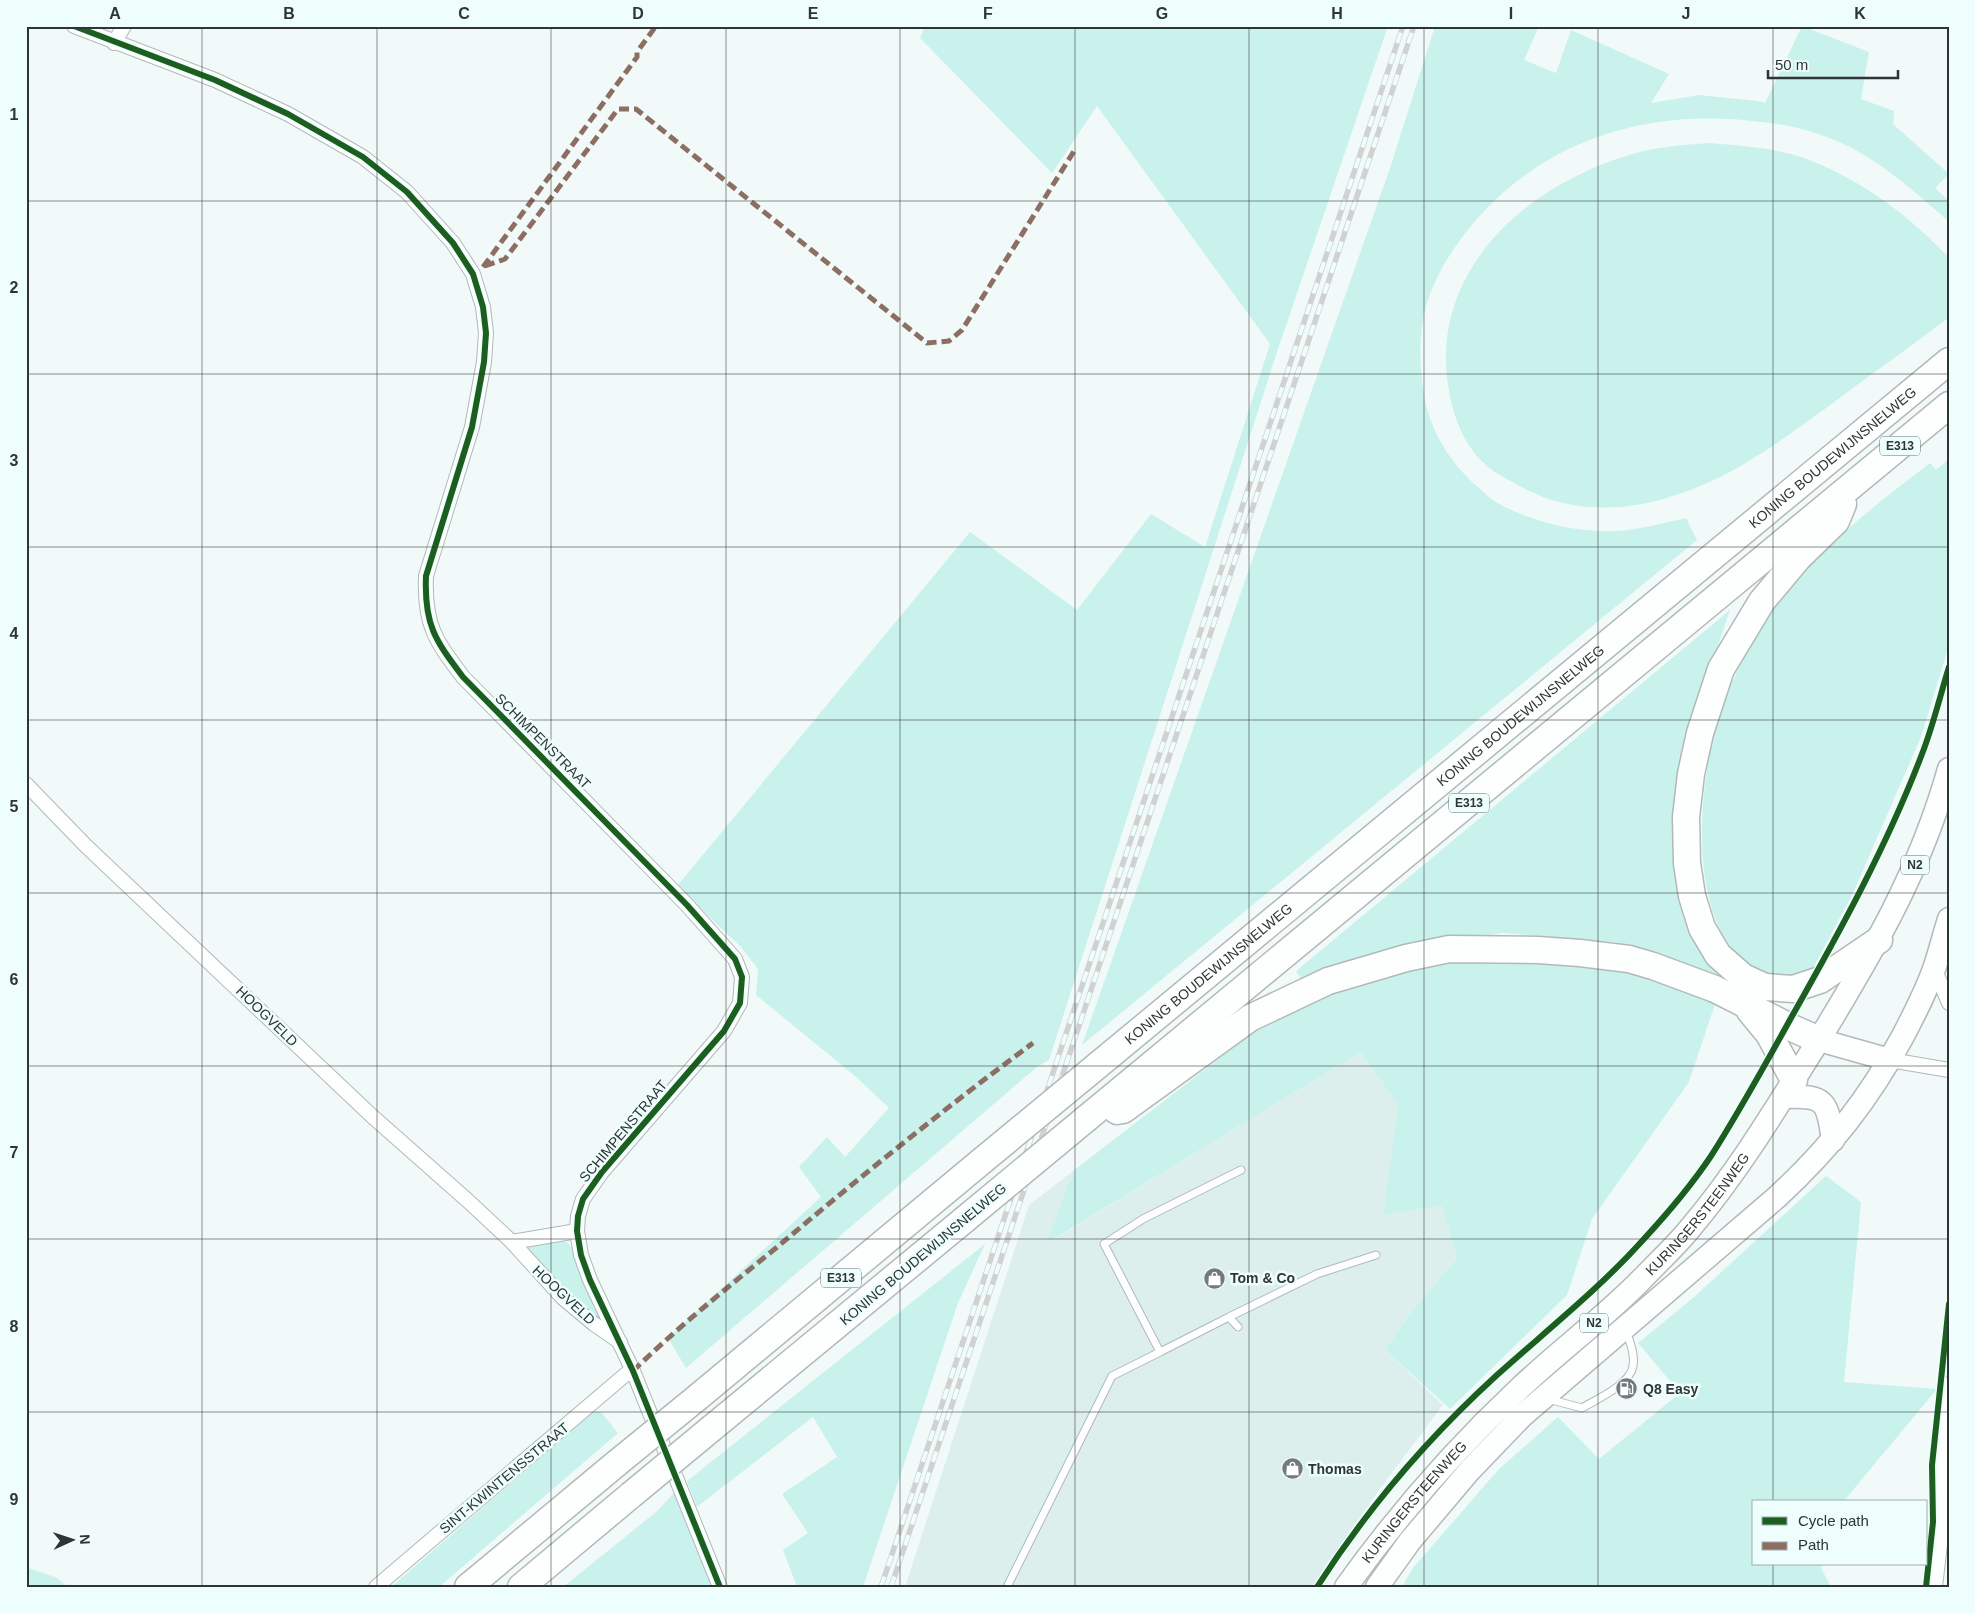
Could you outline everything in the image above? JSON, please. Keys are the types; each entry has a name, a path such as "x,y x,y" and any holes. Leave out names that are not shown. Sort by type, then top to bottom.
{"highway":[{"name":"KONING BOUDEWIJNSNELWEG","path":"468,1587 1949,361"},
{"name":"KONING BOUDEWIJNSNELWEG","path":"521,1587 1949,405"},
{"path":"1850,487 1836,521 1798,557 1762,601 1721,670 1700,733 1691,774 1686,816 1687,863 1692,896 1702,928 1718,955 1743,977 1765,987 1793,989 1820,980 1879,940"},
{"path":"1087,1118 1122,1110 1250,1018 1328,980 1406,958 1449,949 1538,950 1580,953 1629,960 1653,966 1716,989 1819,1040"},
{"path":"1745,1005 1769,1034 1789,1088"}],"main road":[{"name":"KURINGERSTEENWEG","path":"1346,1587 1384,1534 1467,1439 1521,1387 1640,1282 1691,1228 1729,1179 1789,1088 1879,940 1928,834 1949,769"},
{"name":"KURINGERSTEENWEG","path":"1377,1587 1410,1541 1470,1470 1522,1416 1778,1197 1809,1168 1833,1140 1874,1088 1916,1012 1934,968 1949,919"},
{"path":"1819,1040 1890,1060"},
{"path":"1789,1088 1823,1103 1829,1113 1833,1140"}],"street":[{"name":"SCHIMPENSTRAAT","path":"74,26 114,43 215,80 288,114 363,158 407,192 453,244 473,274 483,307 486,333 484,362 472,427 426,576 425,599 430,627 439,645 463,678 687,905 735,959 742,977 740,1003 724,1031 602,1172 583,1200 578,1216 577,1231 581,1255 590,1280 632,1369 720,1587"},
{"path":"114,43 124,26"},
{"name":"HOOGVELD","path":"26,784 86,846 352,1097 468,1200 512,1242 563,1298 594,1324 620,1342"},
{"path":"1934,968 1949,1003"},
{"path":"1890,1060 1949,1070"},
{"path":"512,1242 577,1231"},
{"name":"SINT-KWINTENSSTRAAT","path":"376,1587 632,1369"},
{"path":"1935,1587 1943,1519 1940,1459 1949,1384"}],"lane":[{"path":"1160,1352 1104,1244 1143,1219 1241,1170"},
{"path":"1007,1587 1112,1376 1317,1274 1376,1255"},
{"path":"1229,1317 1238,1327"},
{"path":"1543,1398 1582,1408 1618,1388 1633,1368 1633,1352 1625,1326"}],"shaded area":[{"path":"925,26 1388,26 1277,352 1049,1060 1037,1067 686,1368 668,1338 821,1197 799,1167 827,1137 845,1157 889,1108 855,1076 756,995 758,969 741,947 677,886 970,532 1077,610 1151,514 1205,547 1270,344 1097,106 1052,173 920,38"},
{"path":"1435,26 1539,26 1524,60 1556,73 1571,30 1669,74 1651,103 1699,95 1765,103 1802,26 1869,52 1861,99 1894,111 1893,124 1949,174 1935,188 1949,201 1949,222 1890,173 1842,143 1788,126 1715,119 1678,120 1643,125 1608,134 1575,146 1543,163 1514,184 1486,209 1461,239 1446,261 1429,297 1421,333 1421,371 1427,410 1437,435 1451,458 1494,501 1511,510 1543,522 1578,529 1612,531 1636,529 1686,518 1697,540 1082,1045 1391,165"},
{"path":"1710,143 1762,148 1812,161 1850,179 1886,202 1919,228 1949,258 1949,317 1762,453 1722,476 1679,494 1638,505 1596,507 1575,505 1535,494 1496,473 1477,456 1464,436 1451,402 1447,378 1447,337 1456,300 1473,266 1496,235 1524,209 1557,187 1592,169 1639,152"},
{"path":"1949,459 1949,645 1921,737 1853,893 1809,976 1783,979 1772,978 1755,968 1732,949 1716,921 1707,889 1702,815 1706,779 1719,718 1735,676 1749,648 1789,588 1846,530 1887,496 1930,463 1936,470"},
{"path":"1730,610 1691,726 1675,826 1726,977 1615,942 1503,933 1403,949 1303,982 1296,971"},
{"path":"1490,959 1605,966 1654,976 1715,1004 1689,1082 1592,1219 1567,1295 1450,1409 1385,1350 1409,1315 1457,1258 1442,1206 1383,1215 1398,1105 1361,1052 1047,1243 1073,1171 1251,1034 1342,989 1416,968"},
{"path":"1361,1052 1398,1105 1383,1215 1442,1206 1457,1258 1409,1315 1385,1350 1443,1405 1379,1490 1312,1587 905,1587 1029,1205 1073,1171 1048,1243"},
{"path":"1826,1176 1861,1202 1844,1382 1937,1389 1845,1500 1752,1500 1752,1566 1822,1566 1821,1568 1831,1587 1402,1587 1412,1569 1499,1469 1558,1417 1599,1459 1680,1393 1638,1343 1693,1298"},
{"path":"564,1241 573,1250 581,1277 603,1322 599,1323 557,1285 526,1250 527,1245"},
{"path":"985,1244 958,1303 863,1587 797,1587 783,1550 808,1533 782,1494 837,1457 813,1417 697,1507 687,1481"},
{"path":"593,1412 601,1412 618,1433 439,1587 391,1587"},
{"path":"674,1493 712,1587 563,1587 656,1512"},
{"path":"26,1567 57,1578 68,1587 26,1587"}],"railway":[{"path":"881,1587 1403,26"},
{"path":"891,1587 1414,26"}],"marked path":[{"path":"483,267 637,57 637,52 656,26"},
{"path":"485,266 505,259 618,109 636,109 927,343 949,341 962,330 1076,148"},
{"path":"633,1371 703,1308 839,1195 1033,1043"}],"cycle path":[{"path":"74,26 215,80 288,114 363,157 407,192 453,243 473,274 483,307 486,333 484,362 472,427 426,576 427,607 433,631 438,642 463,677 687,905 735,959 742,977 740,1003 724,1031 602,1172 583,1199 578,1216 577,1231 581,1255 590,1280 633,1371 720,1587"},
{"path":"1317,1587 1378,1502 1423,1449 1497,1375 1590,1293 1626,1258 1678,1200 1711,1156 1752,1088 1809,986 1878,856 1922,754 1949,667"},
{"path":"1926,1587 1933,1522 1932,1465 1949,1304"}],"place":[{"name":"Tom & Co","path":"1214,1278"},
{"name":"Q8 Easy","path":"1627,1389"},
{"name":"Thomas","path":"1292,1469"}]}
